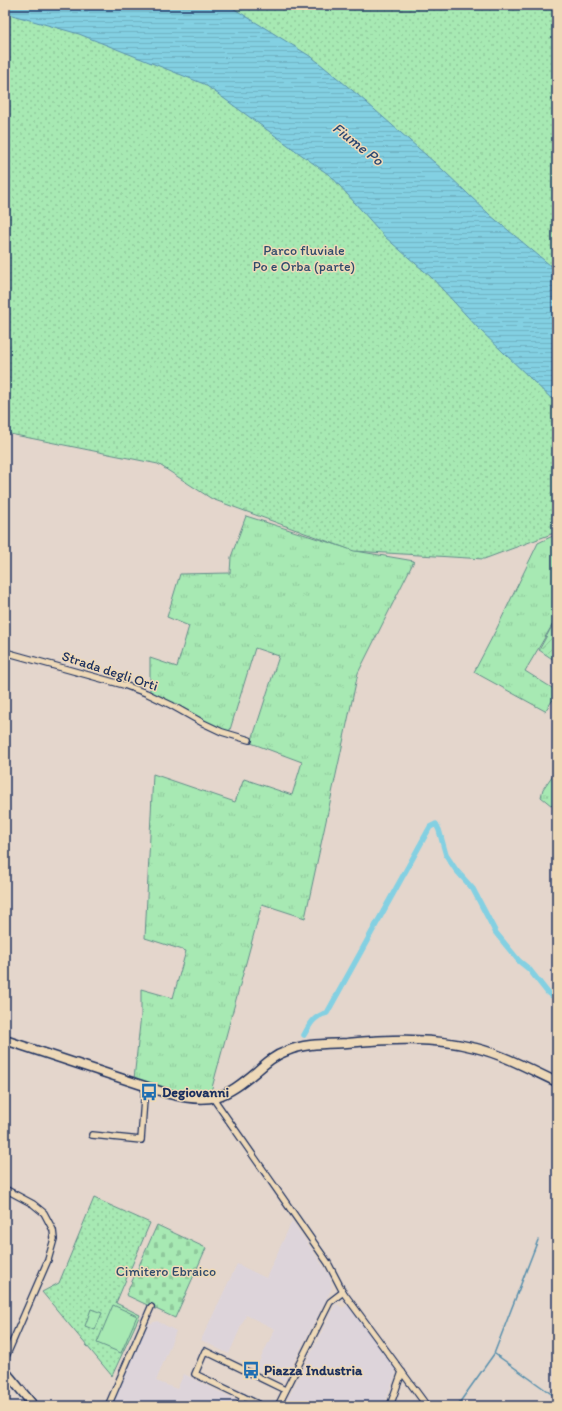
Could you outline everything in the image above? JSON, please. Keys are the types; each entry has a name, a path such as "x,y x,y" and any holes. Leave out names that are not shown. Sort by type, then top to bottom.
{"street":[{"name":"Strada degli Orti","path":"5,652 124,685 171,704 203,724 222,732 249,740"},
{"path":"5,1040 145,1086 192,1099 213,1098 232,1091 276,1056 292,1049 311,1045 385,1040 430,1040 476,1048 489,1052 557,1082"},
{"path":"92,1135 141,1140 145,1086"},
{"path":"213,1098 328,1263 343,1292 427,1406"},
{"path":"5,1189 33,1204 44,1213 53,1230 54,1239 52,1249 5,1359"},
{"path":"278,1406 330,1302 343,1292"},
{"path":"108,1406 151,1307"},
{"path":"262,1406 195,1374 205,1351 285,1390"},
{"path":"5,1371 34,1406"},
{"path":"390,1406 402,1372"},
{"path":"239,1406 243,1397"}],"shaded area":[{"path":"292,1221 330,1276 332,1288 284,1381 256,1368 275,1329 246,1315 229,1354 201,1340 237,1264 266,1278"},
{"path":"336,1304 343,1308 348,1304 394,1365 396,1373 384,1406 284,1406"},
{"path":"157,1321 176,1331 156,1381 177,1389 184,1374 236,1400 233,1406 111,1406 146,1325"}],"green space":[{"name":"Parco fluviale Po e Orba (parte)","path":"5,5 557,5 557,532 484,559 354,551 212,499 158,464 5,433"},
{"path":"246,516 356,551 414,561 358,673 305,918 262,904 210,1095 183,1095 134,1079 141,1015 141,989 173,998 186,951 145,938 153,774 235,802 244,779 292,795 302,762 251,743 279,656 255,648 229,733 150,695 150,658 177,667 189,626 167,617 180,574 230,573 231,557"},
{"path":"557,534 557,617 525,671 557,691 557,694 545,711 474,672 538,543"},
{"path":"557,617 557,662 539,650"},
{"path":"557,769 557,810 541,797 543,789"},
{"path":"94,1198 150,1223 116,1303 140,1315 112,1376 42,1292 59,1283"},
{"name":"Cimitero Ebraico","path":"157,1225 206,1248 175,1318 126,1295"},
{"path":"113,1305 137,1316 121,1353 97,1343"},
{"path":"91,1309 102,1313 95,1330 85,1326"}],"water":[{"name":"Fiume Po","path":"5,5 228,5 313,58 358,95 443,170 490,215 557,271 557,404 478,328 431,277 385,237 332,177 204,84 79,34 5,13"}],"waterway":[{"path":"304,1035 310,1024 316,1018 327,1013 430,827 436,824 446,855 456,870 473,889 496,933 519,961 529,969 548,993 557,999"},
{"path":"457,1406 494,1354 538,1240"},
{"path":"495,1354 557,1398"}],"place":[{"name":"Degiovanni","path":"149,1092"},
{"name":"Piazza Industria","path":"251,1370"}]}
